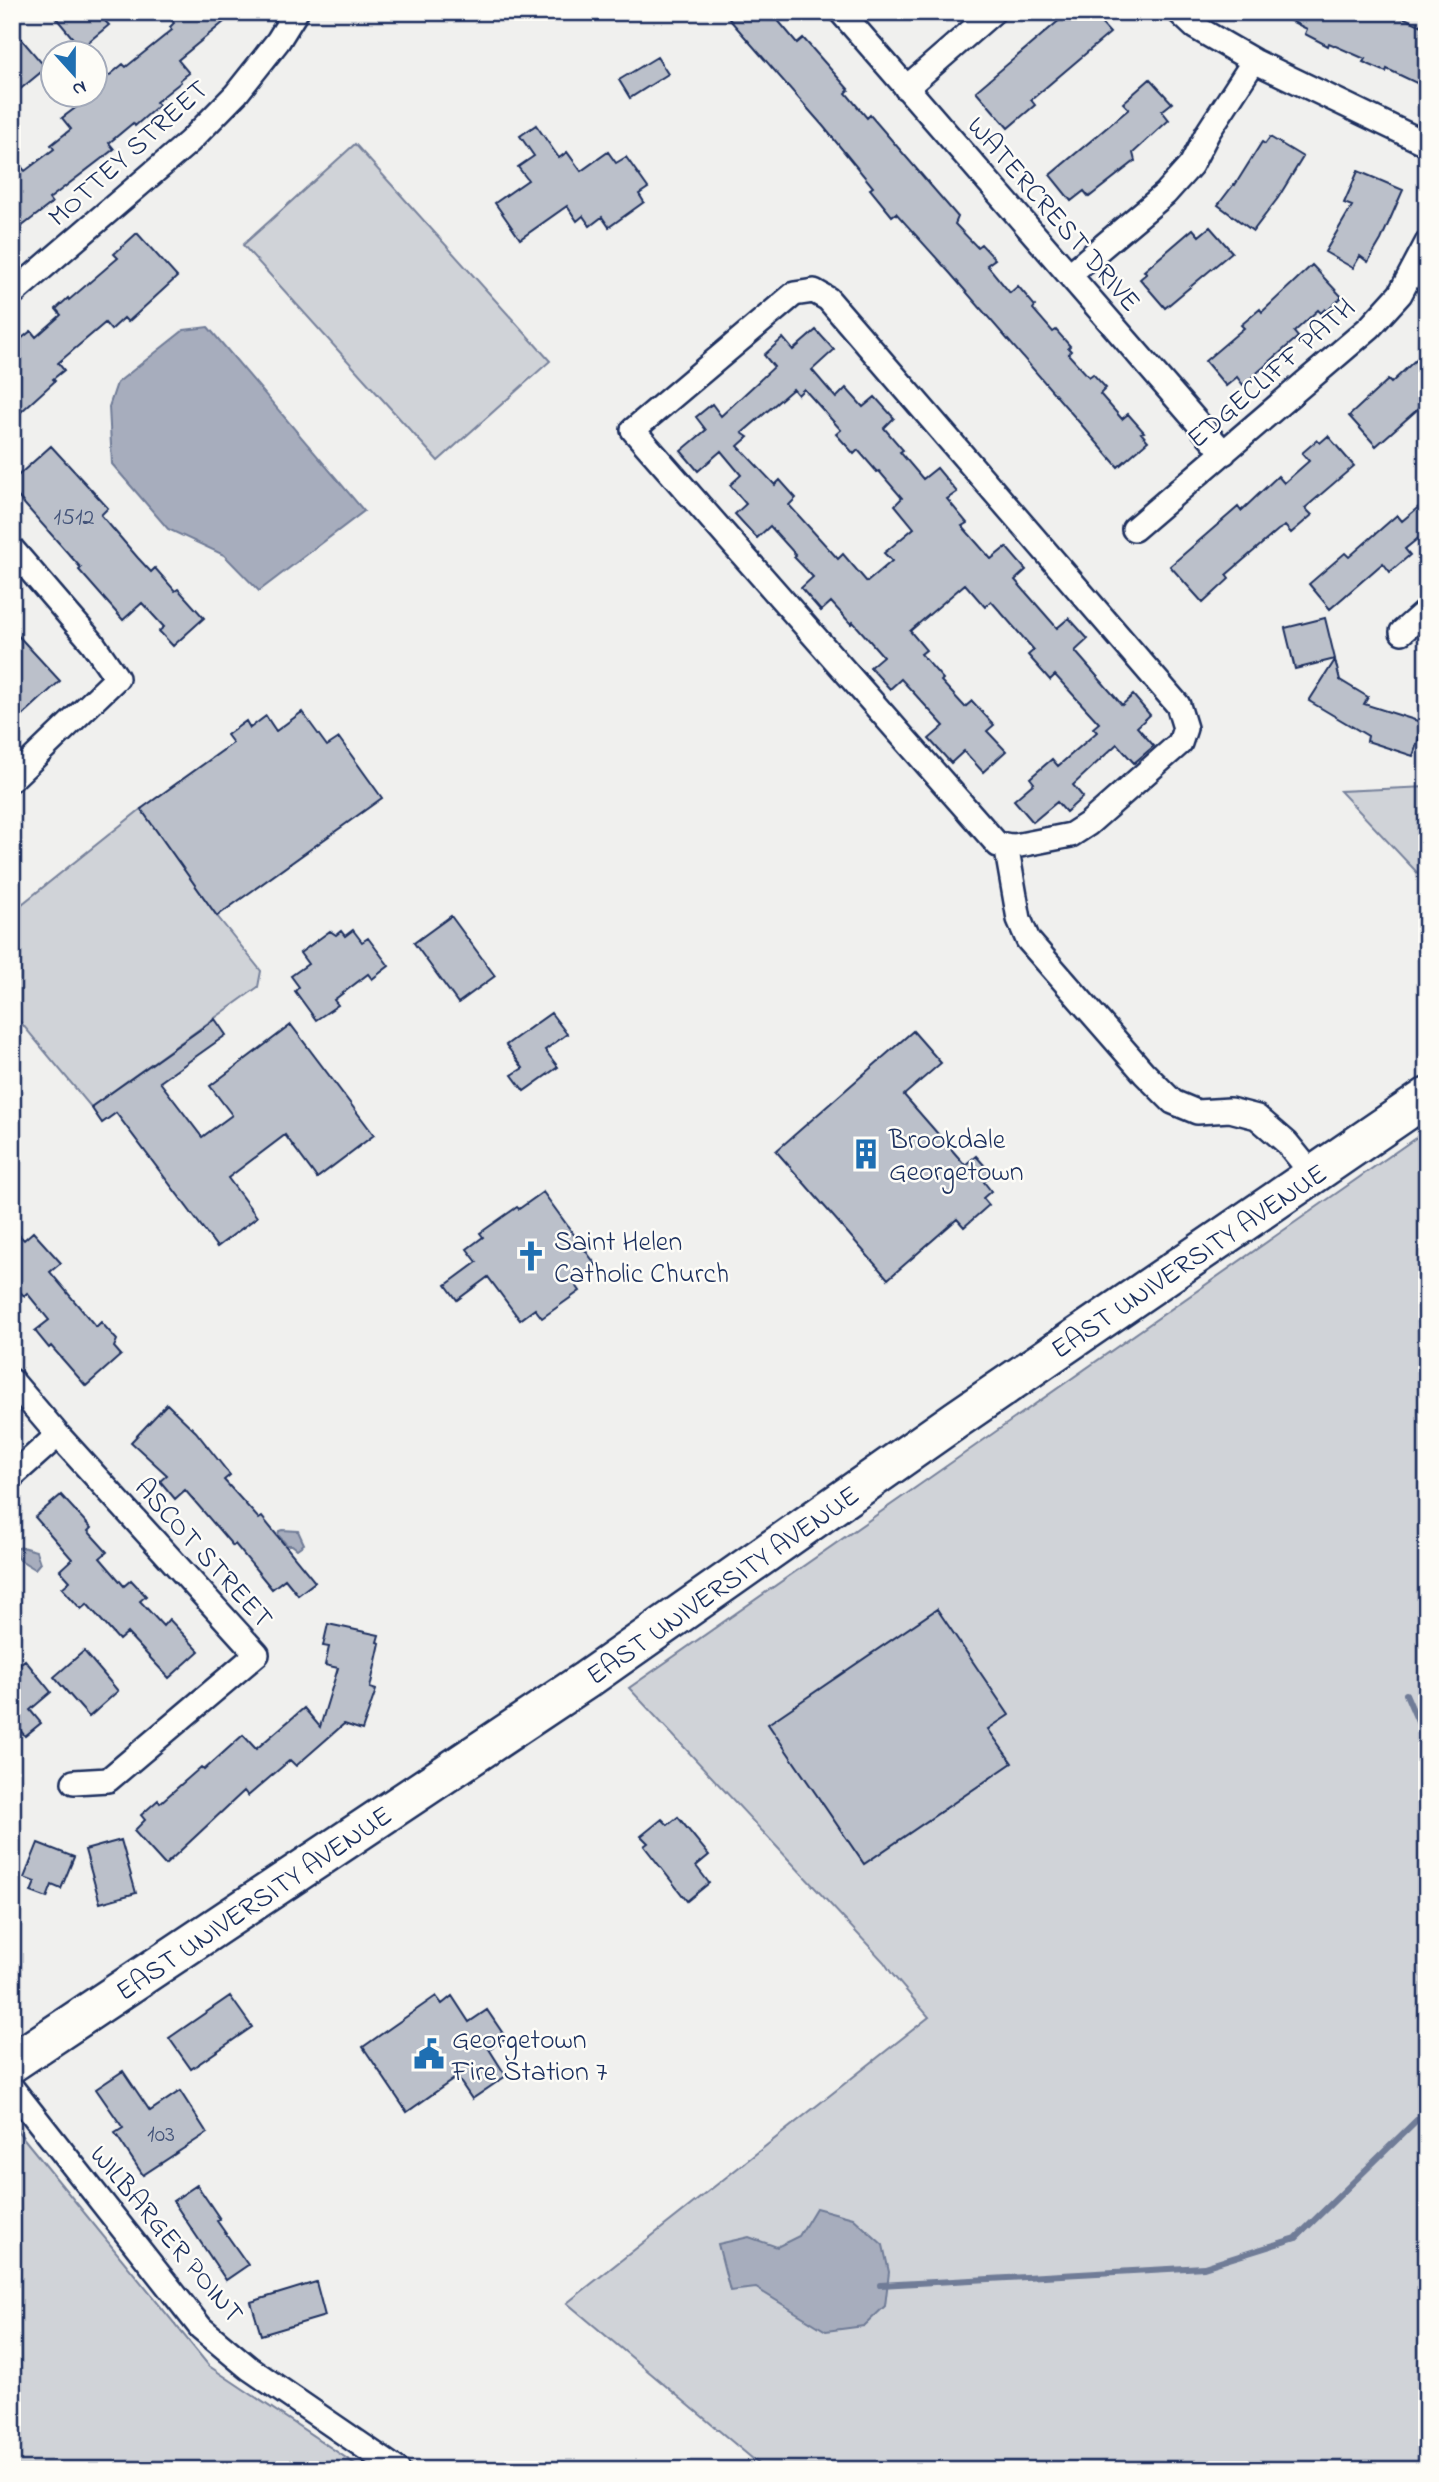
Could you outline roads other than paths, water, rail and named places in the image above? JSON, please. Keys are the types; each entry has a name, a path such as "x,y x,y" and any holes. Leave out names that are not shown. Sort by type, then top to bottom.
{"main road":[{"name":"EAST UNIVERSITY AVENUE","path":"12,2063 586,1680 957,1419 1427,1097"}],"street":[{"name":"MOTTEY STREET","path":"12,294 124,195 189,142 236,94 278,41 296,12"},
{"name":"WATERCREST DRIVE","path":"841,12 1224,453"},
{"path":"906,88 993,12"},
{"path":"1179,12 1195,27 1254,61 1427,144"},
{"path":"1070,274 1088,256 1165,194 1191,165 1208,132 1254,61"},
{"name":"EDGECLIFF PATH","path":"1134,530 1370,327 1400,293 1427,243"},
{"path":"814,291 828,299 1178,705 1185,728 1180,743 1088,824 1071,835 1015,846 1006,845 998,845 633,430 794,294 814,291"},
{"path":"12,550 93,642 117,678 12,779"},
{"path":"1402,632 1427,610"},
{"path":"1006,845 1019,919 1028,940 1144,1073 1173,1102 1197,1112 1230,1110 1257,1117 1287,1143 1313,1175"},
{"name":"ASCOT STREET","path":"12,1381 257,1654 108,1780 74,1782"},
{"path":"12,1476 58,1435"},
{"name":"WILBARGER POINT","path":"12,2088 201,2328 249,2368 398,2470"}],"water":[{"path":"208,327 364,511 259,591 224,555 168,529 112,464 109,407 117,383 184,330"},
{"path":"282,1530 298,1531 304,1544 297,1549 287,1545 278,1535"},
{"path":"22,1547 36,1551 40,1563 35,1569 17,1558 15,1549"},
{"path":"816,2208 853,2218 883,2245 889,2272 885,2306 864,2326 826,2331 756,2288 730,2291 718,2244 749,2237 777,2247 799,2236"}],"waterway":[{"path":"1406,1694 1427,1743"},
{"path":"880,2285 1204,2267 1296,2238 1427,2110"}],"place":[{"name":"Brookdale Georgetown","path":"866,1154"},
{"name":"Saint Helen Catholic Church","path":"531,1256"},
{"name":"Georgetown Fire Station 7","path":"429,2054"}]}
